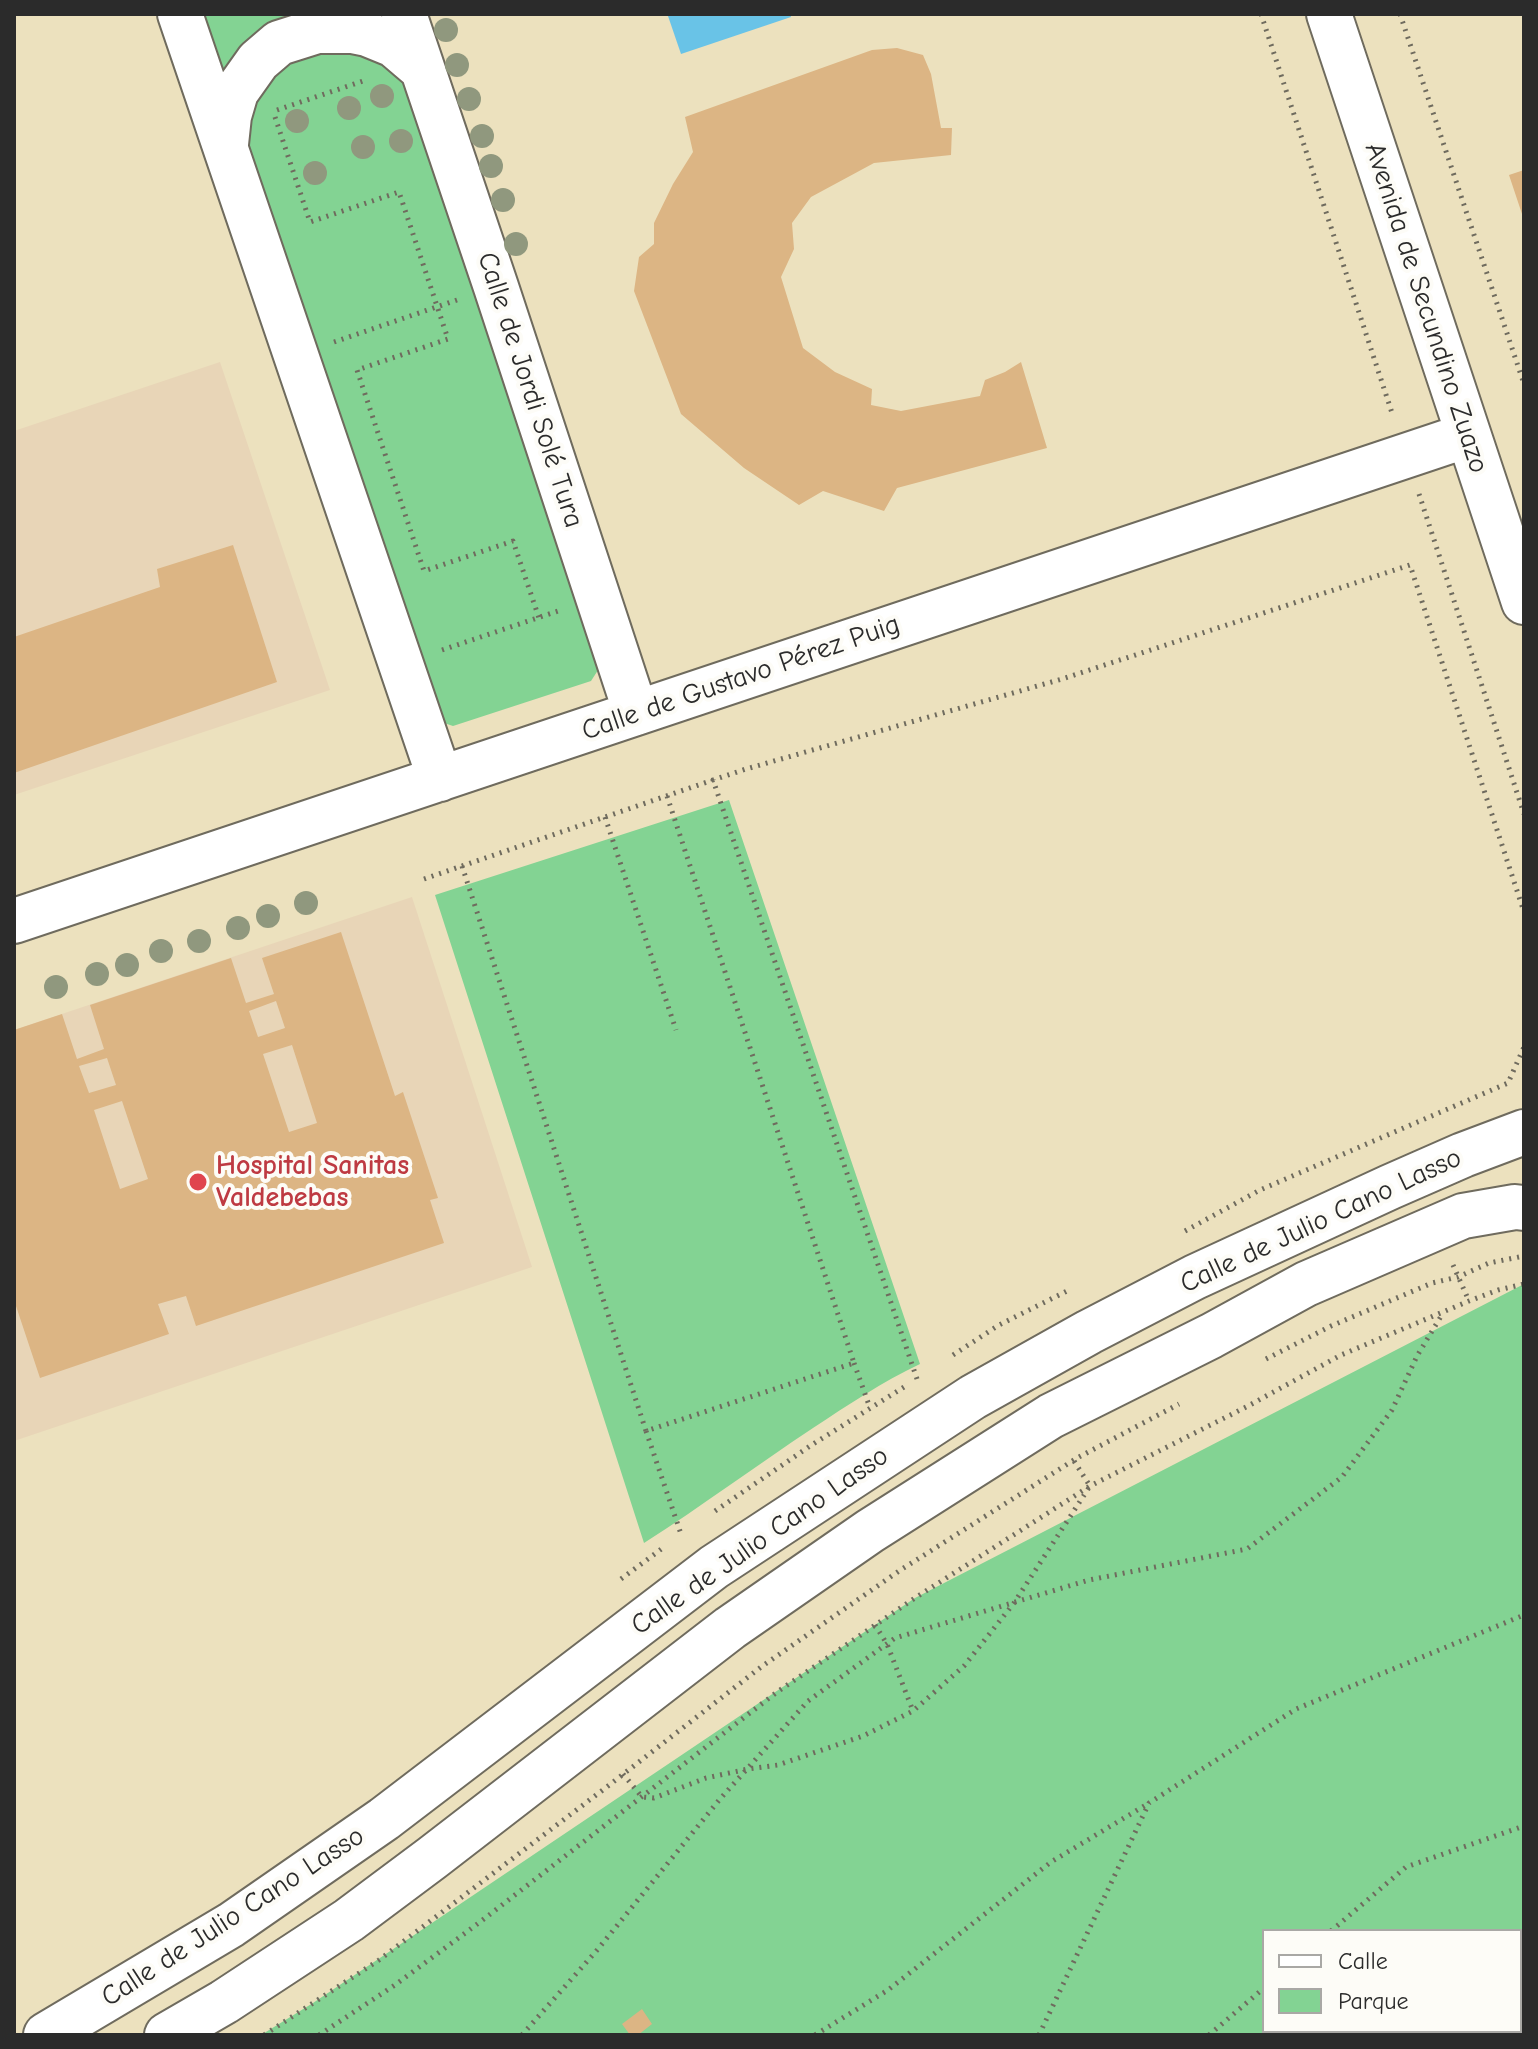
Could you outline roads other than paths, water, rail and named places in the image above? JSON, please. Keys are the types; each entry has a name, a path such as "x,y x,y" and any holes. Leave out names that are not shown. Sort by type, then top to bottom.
{"street":[{"path":"180,14 440,779"},
{"name":"Calle de Jordi Solé Tura","path":"404,14 636,713"},
{"name":"Avenida de Secundino Zuazo","path":"1329,14 1524,602"},
{"path":"226,144 236,92 258,61 279,43 317,31 352,31 394,45 421,68"},
{"name":"Calle de Gustavo Pérez Puig","path":"14,921 1468,435"},
{"name":"Calle de Julio Cano Lasso","path":"46,2035 231,1925 384,1819 714,1567 973,1397 1195,1277 1403,1181 1524,1132"},
{"name":"Calle de Julio Cano Lasso","path":"167,2035 224,2002 349,1920 730,1628 870,1531 1051,1416 1319,1278 1463,1216 1524,1208"}],"water":[{"path":"790,14 791,17 681,54 668,16"}],"place":[{"name":"Hospital Sanitas Valdebebas","path":"198,1182"}]}
